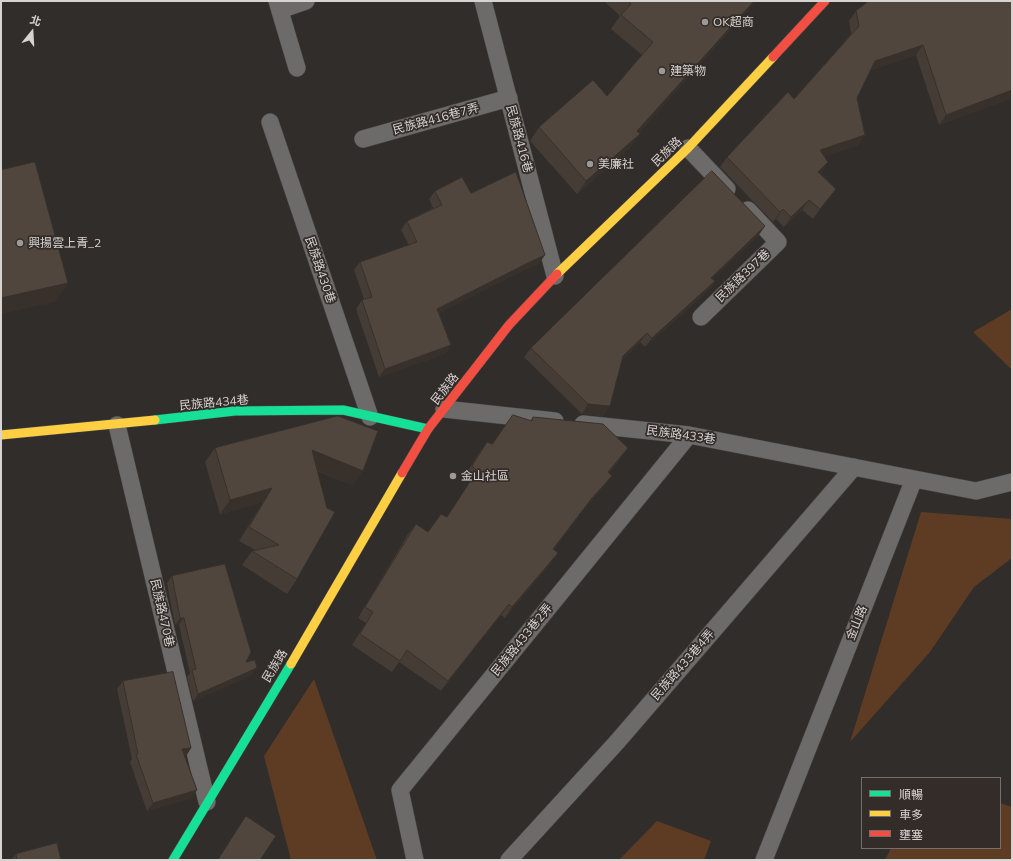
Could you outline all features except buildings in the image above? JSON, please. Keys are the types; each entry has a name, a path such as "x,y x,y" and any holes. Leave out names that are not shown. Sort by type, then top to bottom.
{"street":[{"name":"民族路","path":"173,860 296,655 428,429 509,325 555,276 688,148 825,1"},
{"name":"民族路434巷","path":"1,435 117,425 235,411 343,410 428,429"}],"lane":[{"path":"297,68 279,6 306,1"},
{"name":"民族路416巷","path":"483,1 555,276"},
{"name":"民族路416巷7弄","path":"363,139 508,98"},
{"name":"民族路430巷","path":"270,122 370,416"},
{"name":"民族路397巷","path":"688,148 778,242 701,317"},
{"name":"民族路433巷","path":"444,410 689,435 914,479"},
{"name":"民族路470巷","path":"117,425 207,802"},
{"name":"民族路433巷2弄","path":"415,860 400,790 689,435"},
{"name":"民族路433巷4弄","path":"509,860 617,742 854,467"},
{"path":"914,479 976,491 1012,482"},
{"name":"金山路","path":"764,860 914,479"}],"shaded area":[{"path":"1012,309 1012,370 973,332"},
{"path":"921,512 1012,519 1012,558 974,587 930,652 850,742"},
{"path":"314,679 377,860 291,860 264,756"},
{"path":"1001,803 1012,807 1012,860 885,860 890,849 1001,849"},
{"path":"657,821 711,841 704,860 619,860"}],"traffic: fast":[{"path":"155,420 235,411 343,410 428,429"},
{"path":"173,860 291,664"}],"traffic: slow":[{"path":"557,274 688,148 773,57"},
{"path":"1,435 155,420"},
{"path":"291,664 402,473"}],"traffic: jam":[{"path":"773,57 825,1"},
{"path":"402,473 428,429 509,325 557,274"}],"place":[{"name":"OK超商","path":"705,22"},
{"name":"建築物","path":"662,71"},
{"name":"美廉社","path":"590,164"},
{"name":"興揚雲上青_2","path":"20,243"},
{"name":"金山社區","path":"453,476"}]}
